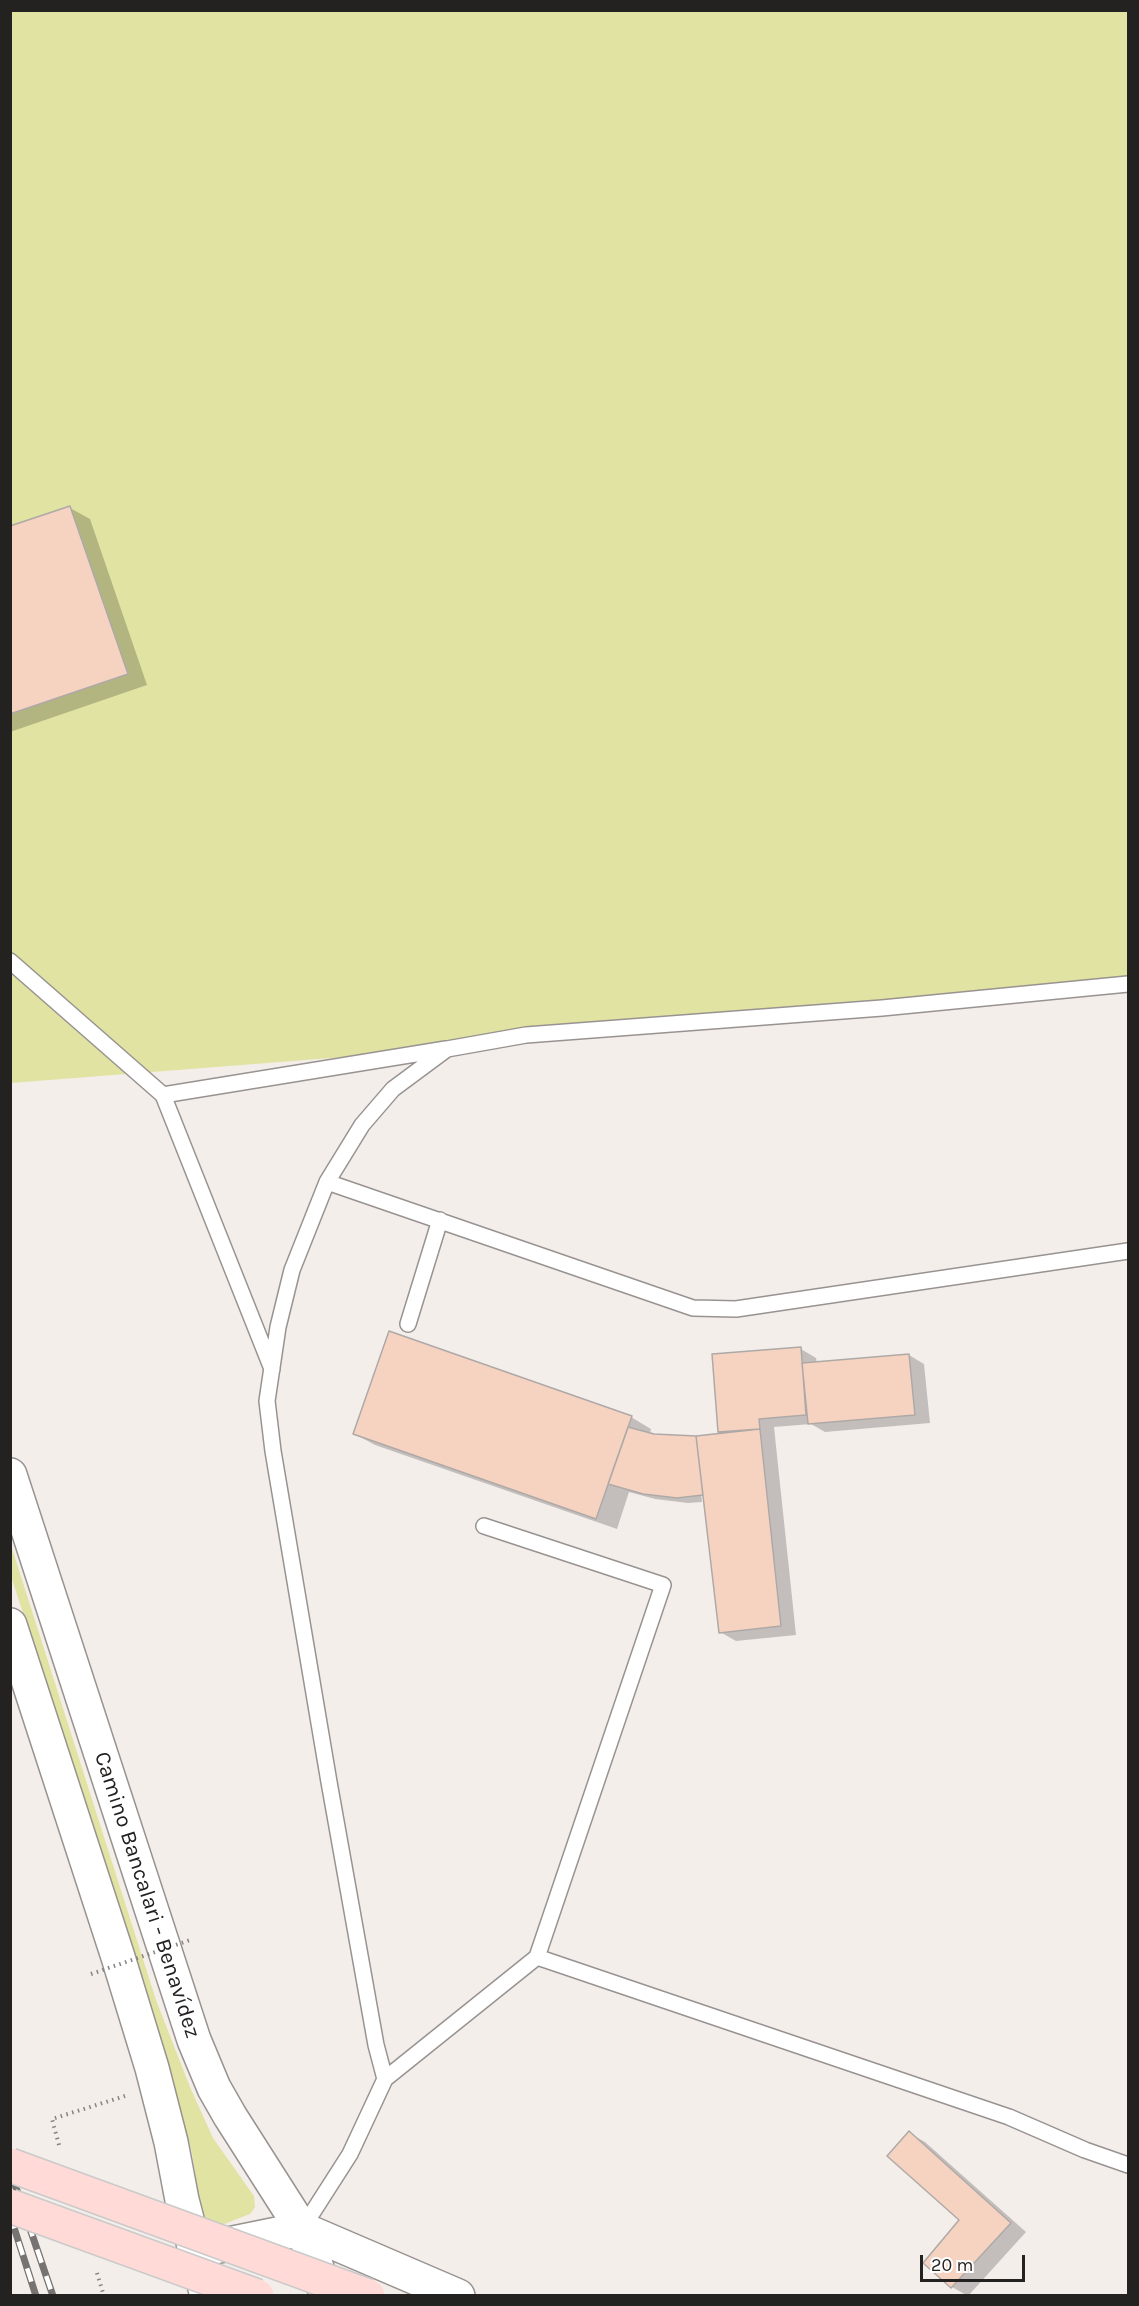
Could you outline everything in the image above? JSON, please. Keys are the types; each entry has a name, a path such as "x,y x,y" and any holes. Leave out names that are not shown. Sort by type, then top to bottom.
{"main road":[{"name":"Camino Bancalari - Benavídez","path":"10,1475 194,2040 214,2088 302,2229 327,2295"},
{"name":"Camino Bancalari - Benavídez","path":"10,1625 152,2068 171,2142 182,2200 207,2295"},
{"path":"10,2165 368,2295"},
{"path":"10,2206 257,2295"},
{"path":"195,2250 302,2229 458,2295"}],"lane":[{"path":"10,961 163,1095 272,1369"},
{"path":"163,1095 526,1035 882,1008 1128,984"},
{"path":"385,2079 374,2034 273,1451 267,1401 278,1327 292,1270 327,1182 362,1125 393,1089 447,1049"},
{"path":"327,1182 693,1308 736,1309 1128,1251"},
{"path":"408,1324 440,1220"},
{"path":"302,2229 350,2154 385,2079 537,1957 663,1585 484,1526"},
{"path":"537,1957 1009,2117 1085,2150 1128,2165"}],"path":[{"path":"90,1974 193,1939"}],"green space":[{"path":"11,11 1128,11 1128,984 447,1049 11,1083"},
{"path":"10,1542 156,2000 213,2138 254,2196 255,2207 250,2214 214,2228 203,2225 192,2153 176,2094 150,2005 11,1576"}],"building":[{"path":"70,506 128,674 10,714 10,526"},
{"path":"389,1331 632,1416 596,1519 353,1434"},
{"path":"801,1347 806,1415 759,1419 760,1429 718,1432 712,1354"},
{"path":"909,1354 915,1415 808,1424 802,1363"},
{"path":"628,1427 654,1434 696,1436 703,1495 677,1498 643,1494 608,1484"},
{"path":"760,1429 781,1626 719,1633 696,1436"},
{"path":"909,2131 1011,2223 951,2288 923,2263 959,2220 887,2156"}],"railway":[{"path":"10,2170 53,2296"},
{"path":"10,2215 36,2296"}]}
